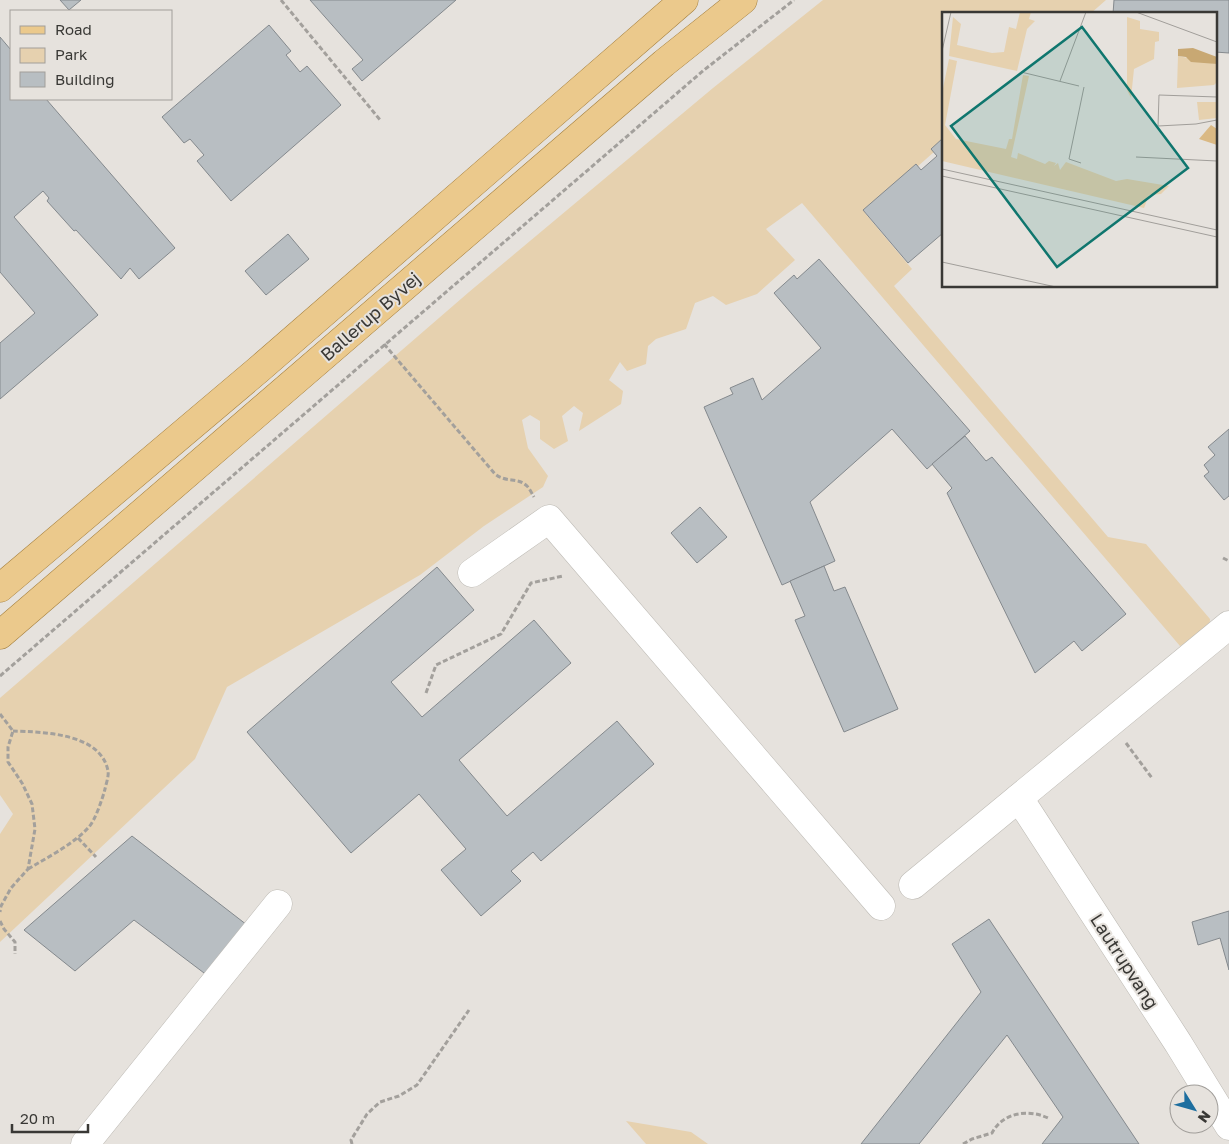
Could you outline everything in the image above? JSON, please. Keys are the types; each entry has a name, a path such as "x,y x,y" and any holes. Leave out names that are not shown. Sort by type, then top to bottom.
{"main road":[{"name":"Ballerup Byvej","path":"0,588 258,370 684,0"},
{"name":"Ballerup Byvej","path":"0,635 656,70 743,0"}],"street":[{"path":"472,573 549,519 881,906"},
{"path":"913,885 1229,625"},
{"name":"Lautrupvang","path":"1019,798 1167,1026 1229,1126"},
{"path":"85,1144 278,904"}],"path":[{"path":"281,0 381,121"},
{"path":"0,676 384,344 697,77 794,0"},
{"path":"384,344 495,474 502,479 518,480 527,486 549,519"},
{"path":"1223,558 1229,561"},
{"path":"426,693 436,665 501,634 531,583 570,574 586,562"},
{"path":"0,714 12,730"},
{"path":"1110,723 1152,778"},
{"path":"0,912 1,906 11,888 28,869 78,838 90,826 103,797 108,772 104,758 87,743 64,736 34,731 12,730"},
{"path":"12,730 8,747 8,762 22,783 32,804 35,829 28,869"},
{"path":"78,838 96,856"},
{"path":"0,921 4,930 15,942 15,954"},
{"path":"352,1144 351,1140 367,1114 380,1102 399,1096 417,1084 469,1010"},
{"path":"963,1144 992,1133 1001,1121 1015,1115 1029,1113 1048,1118"}],"green space":[{"path":"823,0 1106,0 1092,12 942,12 942,145 865,213 912,269 894,286 1108,537 1146,544 1210,619 1209,631 1180,646 802,203 766,229 795,260 757,294 726,305 713,296 695,303 686,329 656,339 648,346 646,364 627,371 620,362 609,380 623,391 621,404 579,431 583,413 574,406 562,416 568,441 554,449 540,439 540,421 530,415 522,420 528,448 548,476 543,487 484,526 420,575 227,687 195,759 0,942 0,834 13,814 0,795 0,698 469,292 713,88"},
{"path":"626,1121 691,1132 708,1144 646,1144"}],"building":[{"path":"60,0 81,0 69,10"},
{"path":"310,0 456,0 362,81 352,69 363,60"},
{"path":"1114,0 1229,0 1229,53 1216,52 1216,12 1113,12"},
{"path":"269,25 291,51 286,55 300,72 307,66 341,105 231,201 197,161 204,155 190,139 184,143 162,117"},
{"path":"0,37 10,49 10,100 47,100 175,248 139,279 130,268 121,279 47,201 49,198 43,191 14,217 98,315 0,399 0,343 35,313 0,272"},
{"path":"942,139 942,234 908,263 863,210 916,164 921,170 937,156 931,149"},
{"path":"288,234 309,259 266,295 245,271"},
{"path":"819,259 970,431 927,469 892,429 810,502 835,561 782,585 704,407 733,394 730,388 753,378 762,400 821,348 774,293 794,275 797,279"},
{"path":"1229,429 1229,496 1224,500 1204,476 1209,472 1204,465 1215,455 1208,447"},
{"path":"965,436 986,461 992,457 1126,614 1082,651 1074,641 1035,673 947,493 952,488 932,464"},
{"path":"700,507 727,537 697,563 671,533"},
{"path":"824,566 834,591 845,587 898,709 844,732 795,620 805,616 790,581"},
{"path":"437,567 474,610 391,682 422,717 534,620 571,663 459,760 507,816 617,721 654,764 541,861 533,852 511,871 521,881 481,916 441,870 466,849 419,794 351,853 247,732"},
{"path":"132,836 247,925 208,976 134,920 75,971 24,930"},
{"path":"1229,911 1229,970 1220,938 1198,945 1192,922"},
{"path":"989,919 1139,1144 1042,1144 1063,1117 1007,1035 919,1144 861,1144 981,992 952,944"}]}
